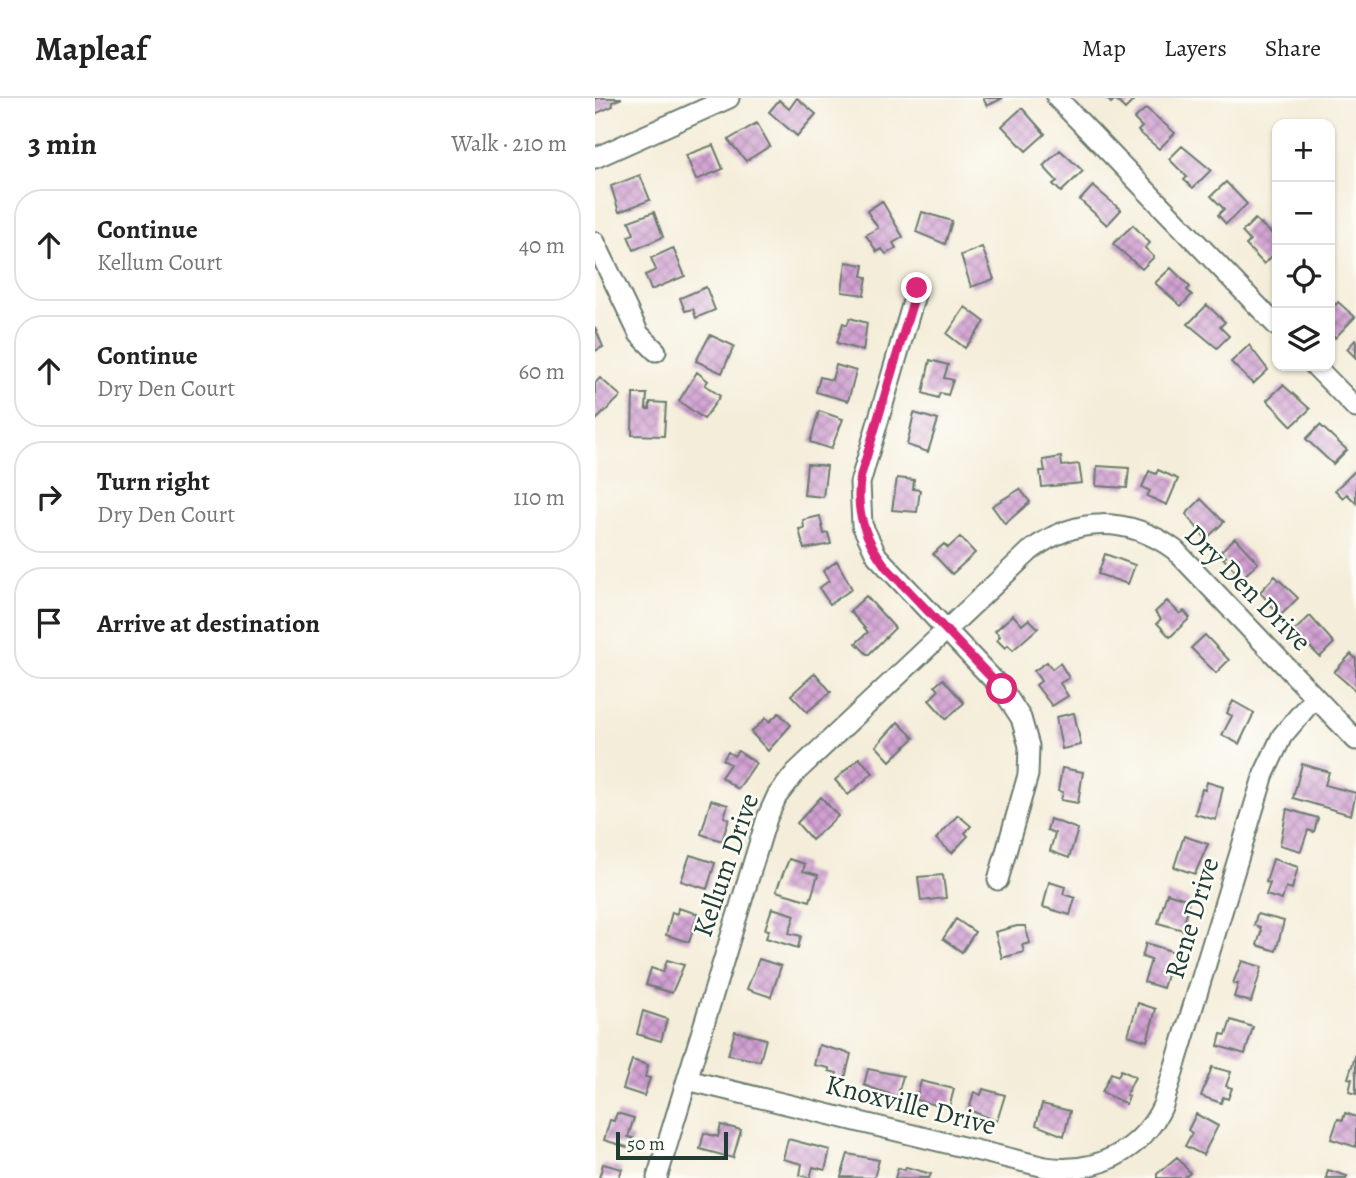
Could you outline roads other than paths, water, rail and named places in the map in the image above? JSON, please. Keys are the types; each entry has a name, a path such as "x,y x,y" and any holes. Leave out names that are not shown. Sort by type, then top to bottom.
{"street":[{"path":"595,158 729,98"},
{"path":"1057,98 1272,321"},
{"path":"595,242 639,334 656,351"},
{"path":"917,288 863,469 859,511 877,556 1011,700 1021,718 1028,739 1027,782 997,880"},
{"path":"1320,371 1356,408"},
{"name":"Dry Den Drive","path":"946,631 1047,539 1072,528 1092,524 1126,525 1146,531 1175,550 1356,740"},
{"name":"Kellum Drive","path":"657,1178 767,818 777,796 796,772 946,631"},
{"name":"Rene Drive","path":"1121,1153 1146,1133 1164,1105 1264,774 1282,736 1315,697"},
{"name":"Knoxville Drive","path":"687,1080 1045,1167 1088,1166 1121,1153"}]}
